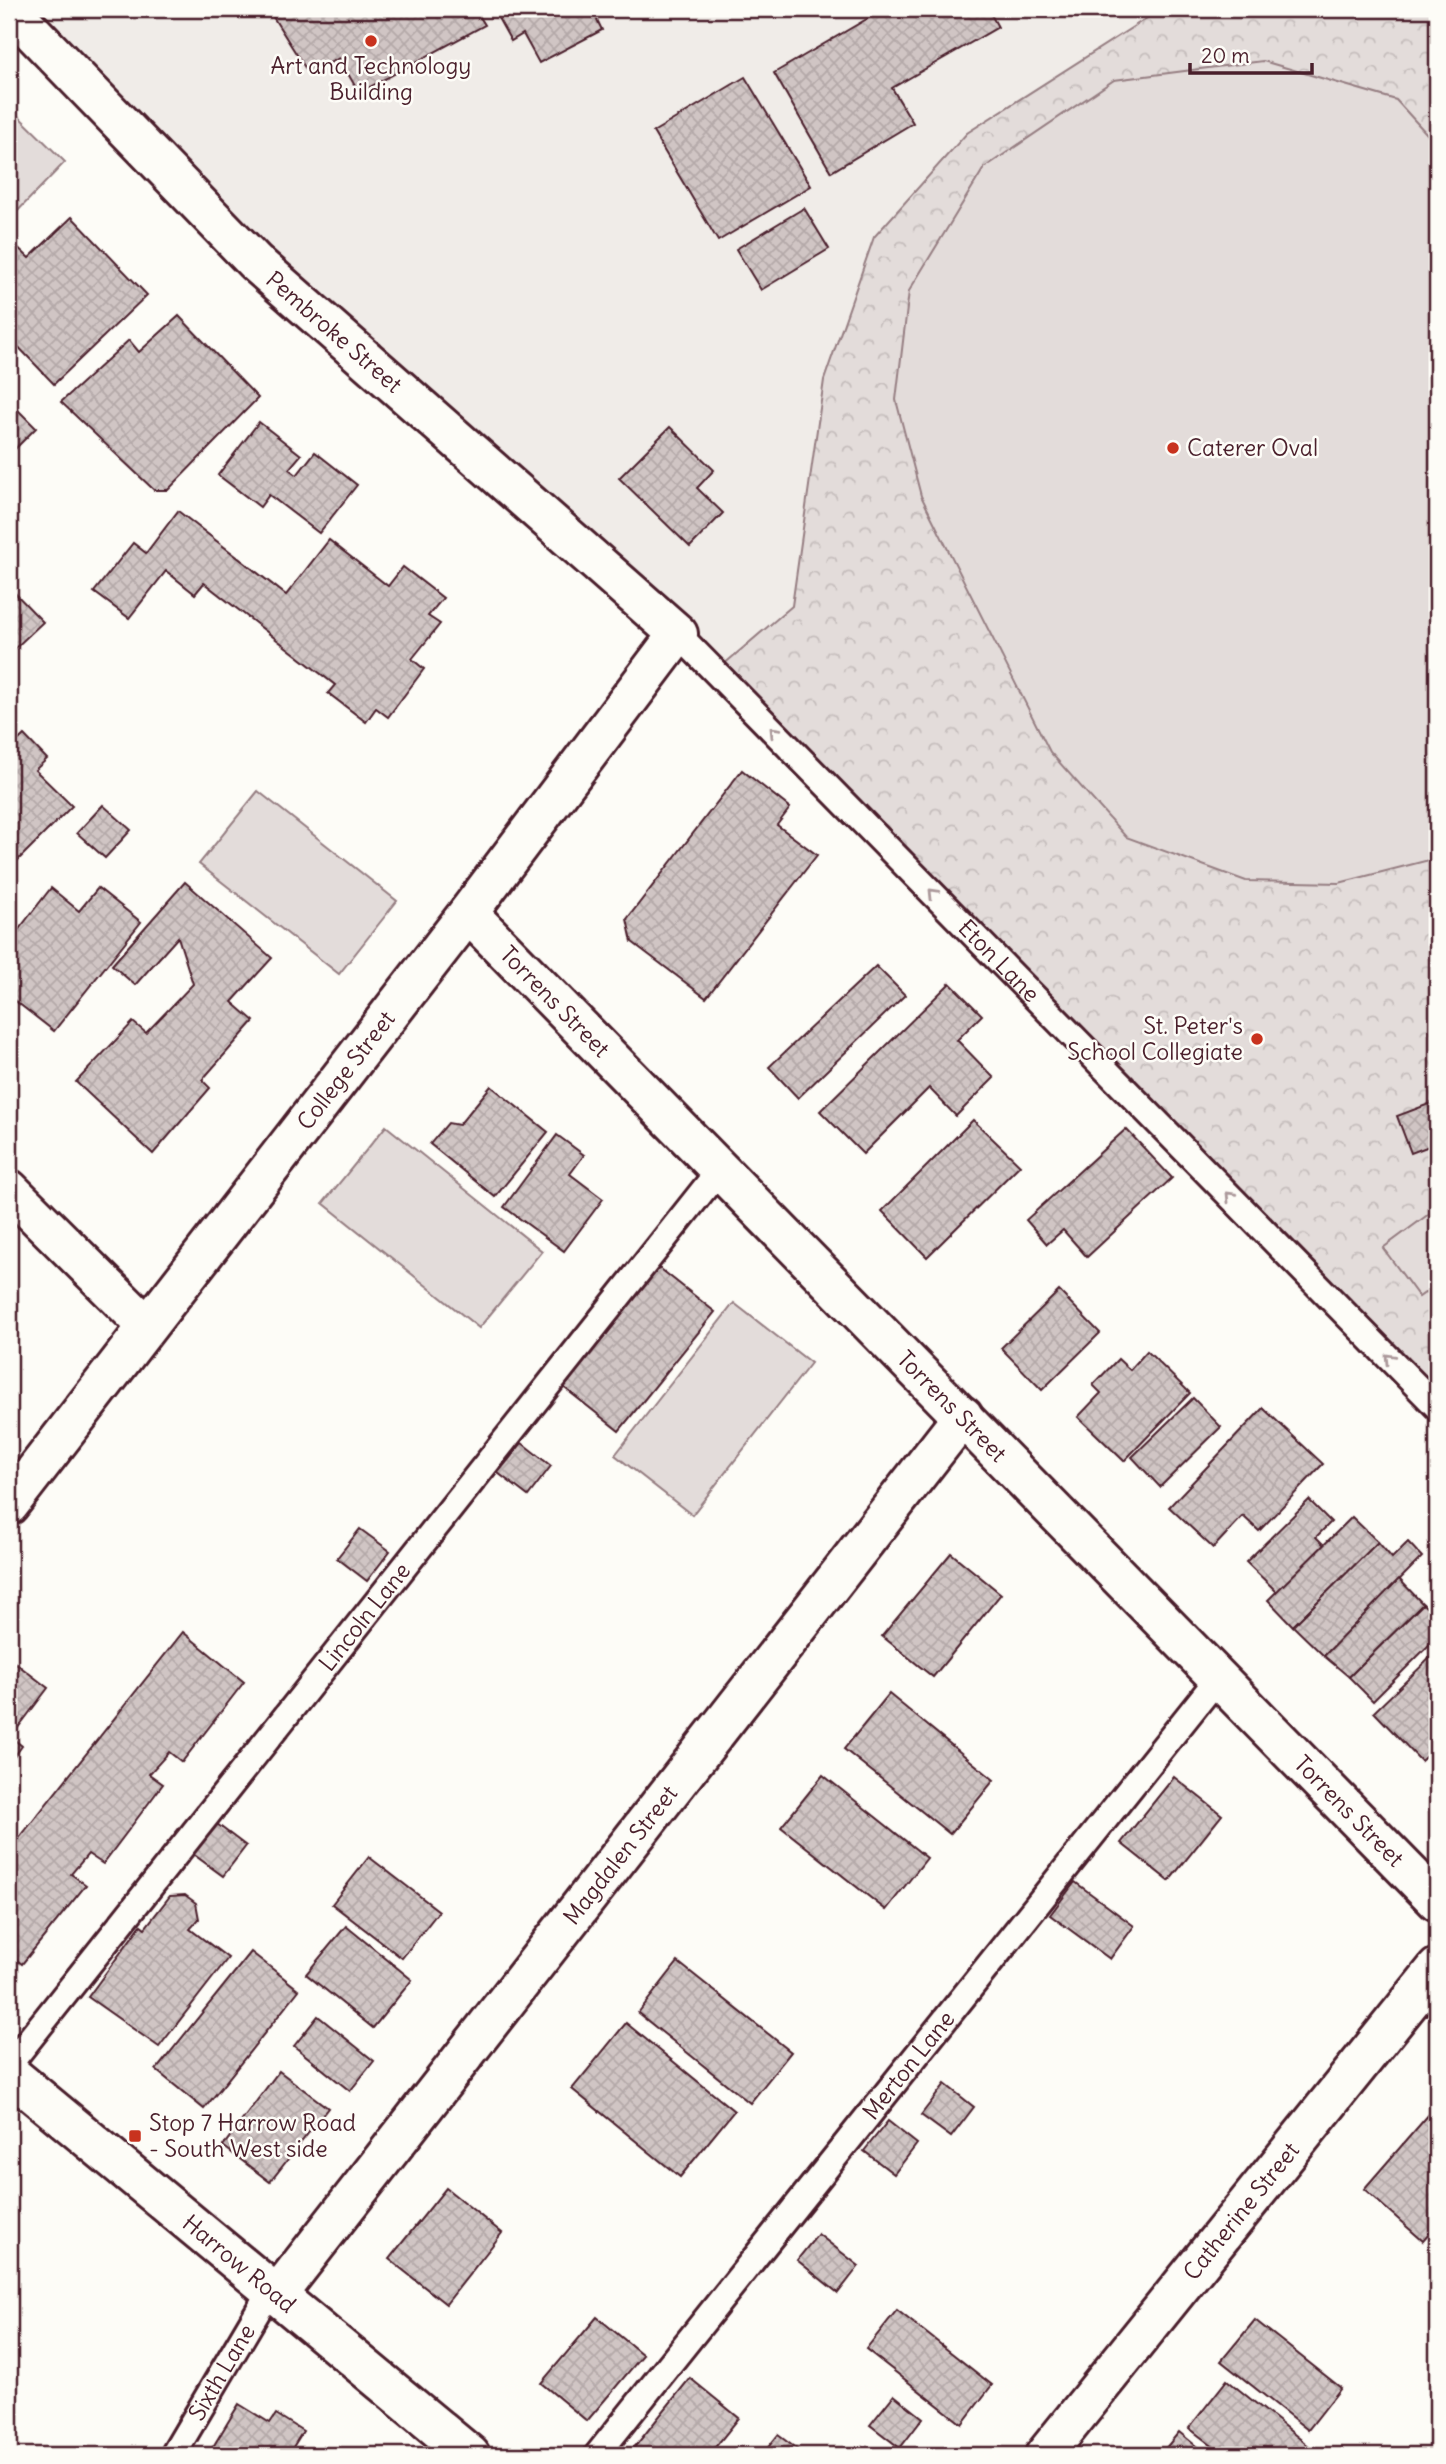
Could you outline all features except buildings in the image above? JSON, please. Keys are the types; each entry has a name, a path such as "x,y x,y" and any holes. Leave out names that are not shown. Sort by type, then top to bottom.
{"street":[{"name":"Pembroke Street","path":"10,9 255,262 678,634"},
{"name":"College Street","path":"9,1505 468,913 678,634"},
{"name":"Torrens Street","path":"468,913 1437,1900"},
{"path":"9,1189 146,1325"},
{"name":"Magdalen Street","path":"274,2292 963,1416"},
{"name":"Catherine Street","path":"1045,2455 1437,1968"},
{"name":"Harrow Road","path":"9,2073 470,2455"}],"lane":[{"name":"Eton Lane","path":"678,634 1437,1407"},
{"name":"Lincoln Lane","path":"9,2065 720,1169"},
{"name":"Merton Lane","path":"597,2455 1219,1677"},
{"name":"Sixth Lane","path":"173,2455 274,2292"}],"shaded area":[{"name":"St. Peter's School Collegiate","path":"10,9 1437,9 1437,1407 716,671"}],"green space":[{"name":"St. Peter's School Collegiate","path":"1161,9 1437,9 1437,1407 716,671 792,606 824,380 874,237 967,133"},
{"name":"Caterer Oval","path":"1263,61 1396,100 1437,145 1437,858 1339,883 1246,881 1126,837 1050,752 921,496 896,400 909,291 984,168 1114,80"},
{"path":"9,107 65,162 9,220"},
{"path":"258,791 397,901 339,974 199,864"},
{"path":"386,1126 542,1251 479,1328 323,1203"},
{"path":"1437,1208 1437,1284 1419,1297 1383,1248"},
{"path":"734,1303 811,1363 692,1515 615,1455"}],"place":[{"name":"Art and Technology Building","path":"371,41"},
{"name":"Caterer Oval","path":"1173,448"},
{"name":"St. Peter's School Collegiate","path":"1257,1039"},
{"name":"Stop 7 Harrow Road - South West side","path":"135,2136"}]}
